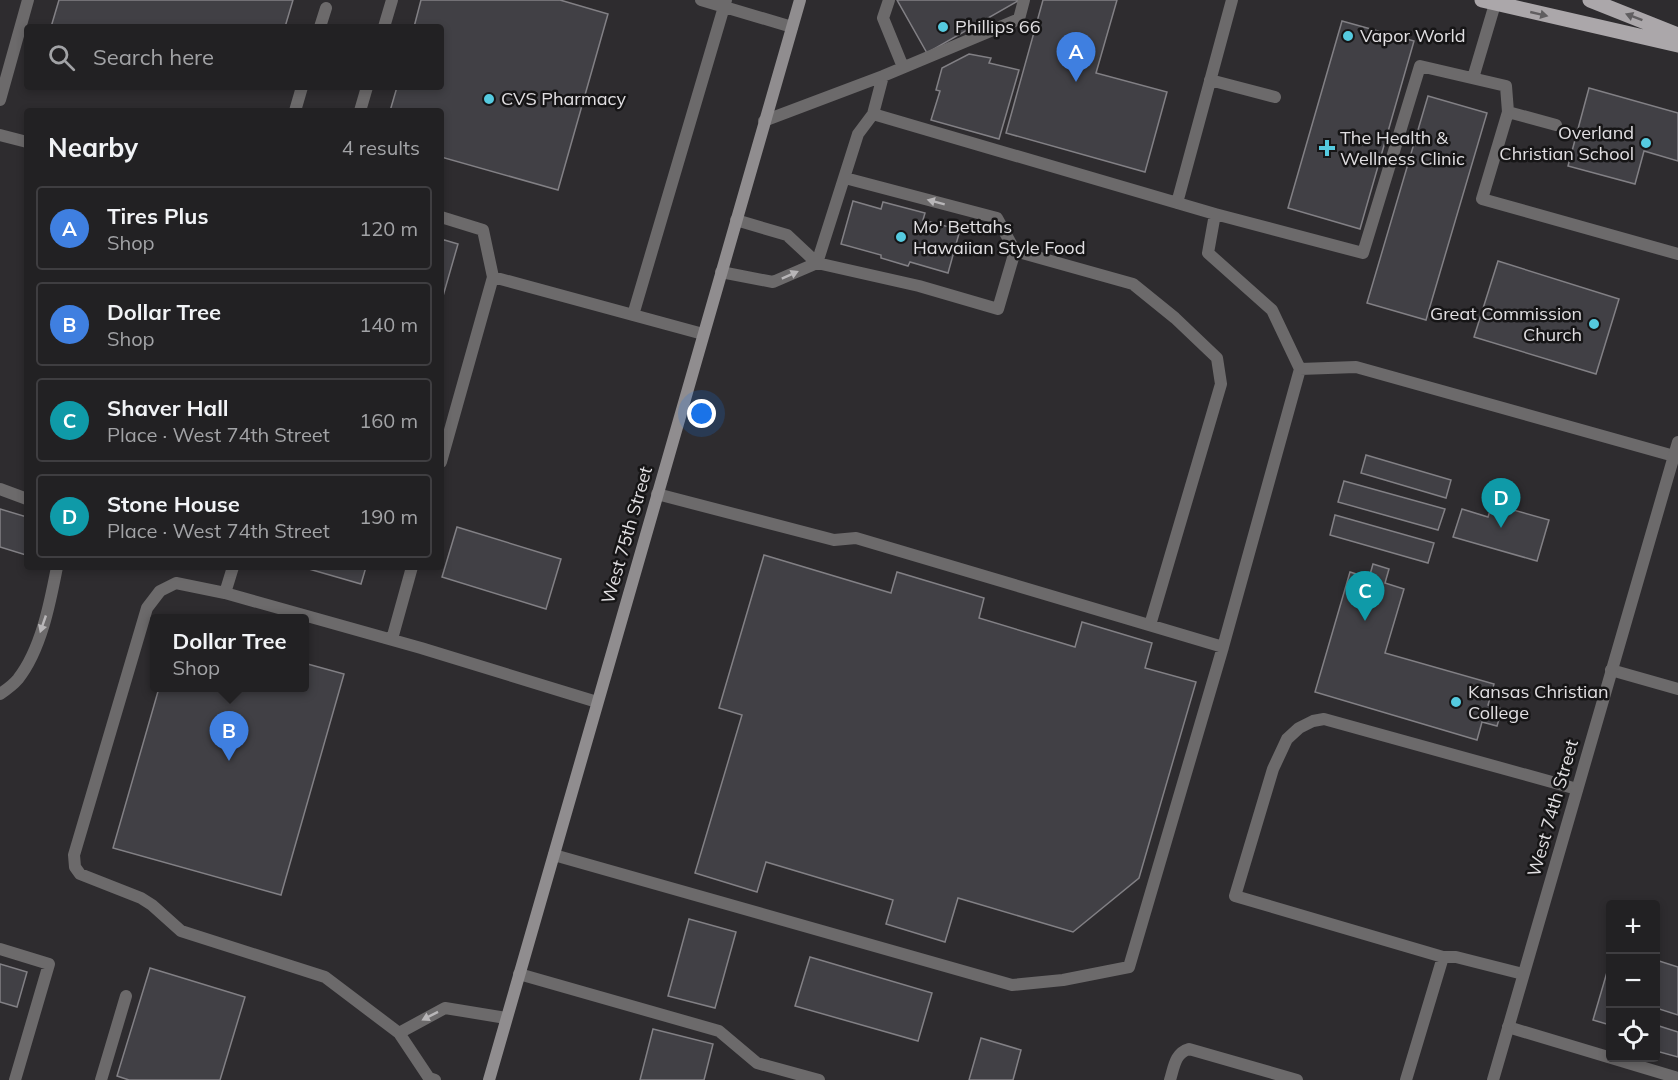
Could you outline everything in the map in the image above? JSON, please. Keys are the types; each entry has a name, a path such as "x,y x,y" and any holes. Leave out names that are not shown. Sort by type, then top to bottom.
{"main road":[{"name":"West 75th Street","path":"489,1080 800,0"},
{"path":"1590,0 1678,34"},
{"path":"1488,2 1678,45"}],"street":[{"path":"0,100 28,0"},
{"path":"385,24 392,0"},
{"path":"701,0 725,3 792,27"},
{"path":"889,0 883,18 903,67"},
{"path":"764,121 883,76 1019,19 1024,0"},
{"path":"1177,204 1232,0"},
{"path":"1473,78 1488,2"},
{"path":"633,315 725,3"},
{"path":"321,24 326,8"},
{"path":"873,114 1177,204 1363,253 1420,66 1506,86 1508,112 1482,199 1678,254"},
{"path":"721,272 773,282 817,263 858,134 873,114 883,76"},
{"path":"1210,80 1275,97"},
{"path":"296,108 301,90"},
{"path":"361,108 366,90"},
{"path":"1508,112 1556,125"},
{"path":"0,135 24,141"},
{"path":"736,220 787,235 817,263 919,286 998,309 1015,251 997,218 844,178"},
{"path":"554,855 1012,985 1063,980 1130,967 1223,647 1300,369 1272,310 1208,254 1215,214"},
{"path":"444,218 483,230 493,277 444,451"},
{"path":"1015,251 1133,284 1175,318 1217,358 1221,384 1150,625"},
{"path":"493,277 704,334"},
{"path":"1300,369 1356,367 1674,456"},
{"name":"West 74th Street","path":"1493,1080 1678,442"},
{"path":"0,489 24,498"},
{"path":"657,494 834,540 856,538 1223,647"},
{"path":"0,694 17,681 30,660 49,607 56,570"},
{"path":"225,593 232,570"},
{"path":"392,639 411,570"},
{"path":"301,614 225,593 176,583 160,591 147,608 74,855 75,867 80,874 141,898 180,931 325,977 399,1033 429,1078 435,1080"},
{"path":"309,616 392,639 597,702"},
{"path":"1611,670 1678,689"},
{"path":"1524,974 1456,957 1443,957 1235,896 1273,769 1287,739 1299,728 1313,721 1324,719 1577,789"},
{"path":"0,949 49,964 15,1080"},
{"path":"1406,1080 1443,957"},
{"path":"519,974 719,1031 757,1063 819,1080"},
{"path":"101,1080 126,996"},
{"path":"399,1033 445,1008 506,1018"},
{"path":"1508,1027 1678,1078"},
{"path":"1170,1080 1177,1057 1181,1051 1189,1049 1297,1080"}],"building":[{"path":"59,0 293,0 286,24 52,24"},
{"name":"CVS Pharmacy","path":"421,0 560,0 608,14 558,190 444,158 444,108 391,108 396,90 444,90 444,24 415,24"},
{"name":"Phillips 66","path":"897,0 1018,0 1018,1 927,53"},
{"path":"1043,0 1117,0 1096,73 1167,92 1145,172 1006,133"},
{"path":"1342,21 1414,41 1360,229 1288,208"},
{"path":"969,54 991,58 989,63 1019,70 999,139 931,120 940,91 936,90 942,68"},
{"path":"1589,88 1678,113 1678,161 1644,151 1635,184 1568,166"},
{"path":"1428,96 1487,113 1426,320 1367,303"},
{"name":"Mo' Bettahs Hawaiian Style Food","path":"853,201 881,209 883,202 925,213 923,220 960,230 948,273 910,262 908,266 881,258 881,255 841,244"},
{"path":"444,240 458,244 444,293"},
{"path":"1498,261 1619,299 1596,374 1474,337"},
{"path":"1366,455 1451,480 1446,498 1361,473"},
{"path":"1344,481 1445,509 1438,530 1338,502"},
{"path":"1492,504 1549,520 1537,561 1453,537 1462,509 1488,517"},
{"path":"0,509 24,516 24,554 0,547"},
{"path":"1335,515 1434,543 1428,563 1330,535"},
{"path":"457,527 561,559 546,609 442,577"},
{"path":"764,555 891,593 897,572 984,598 979,618 1075,647 1082,622 1152,643 1145,668 1196,682 1139,878 1073,932 958,898 945,942 886,924 893,900 766,862 757,892 695,873 742,715 719,708"},
{"path":"1373,564 1389,569 1385,583 1404,589 1385,653 1494,684 1488,705 1502,709 1497,726 1482,722 1477,740 1315,692 1350,572 1369,578"},
{"path":"312,570 365,570 361,584"},
{"path":"309,664 344,674 281,895 113,848 158,692 309,692"},
{"path":"689,919 736,932 715,1008 668,996"},
{"path":"810,957 932,993 918,1041 795,1006"},
{"path":"1660,961 1678,967 1678,1015 1660,1009"},
{"path":"0,964 27,972 17,1007 0,1002"},
{"path":"150,968 245,997 220,1080 129,1080 117,1076"},
{"path":"1606,976 1606,1024 1593,1020"},
{"path":"1660,1026 1678,1032 1678,1057 1660,1052"},
{"path":"653,1029 713,1044 704,1080 640,1080"},
{"path":"981,1038 1021,1050 1013,1080 969,1080"}],"place":[{"name":"Phillips 66","path":"943,27"},
{"name":"Vapor World","path":"1348,36"},
{"name":"Tires Plus","path":"1076,82"},
{"name":"CVS Pharmacy","path":"489,99"},
{"name":"Overland Christian School","path":"1646,143"},
{"name":"The Health & Wellness Clinic","path":"1327,148"},
{"name":"Mo' Bettahs Hawaiian Style Food","path":"901,237"},
{"name":"Great Commission Church","path":"1594,324"},
{"name":"Stone House","path":"1501,528"},
{"name":"Shaver Hall","path":"1365,621"},
{"name":"Kansas Christian College","path":"1456,702"},
{"name":"Dollar Tree","path":"229,761"}]}
